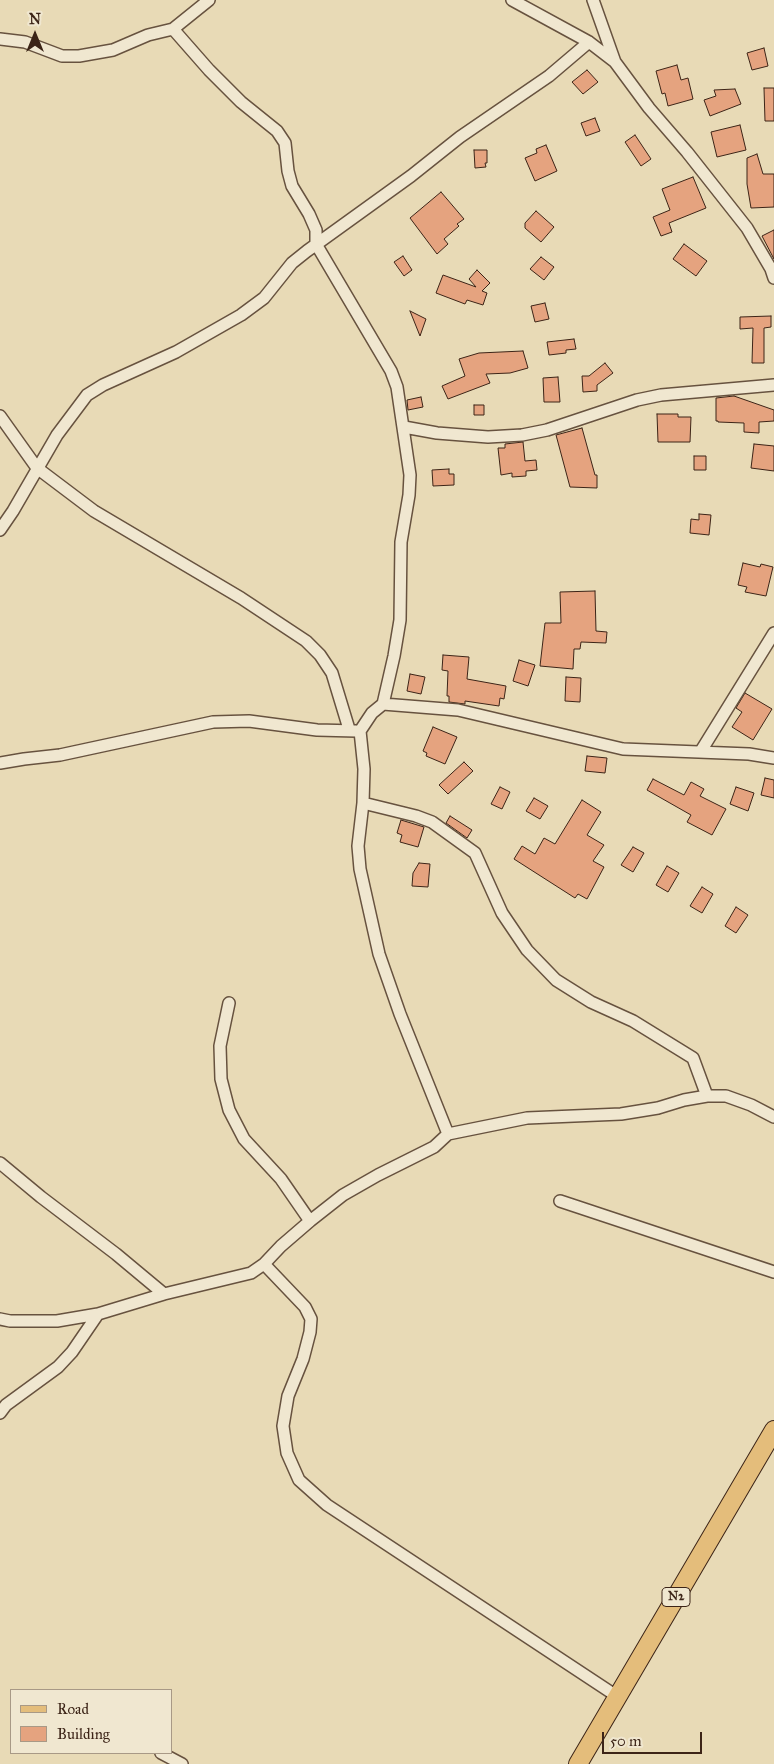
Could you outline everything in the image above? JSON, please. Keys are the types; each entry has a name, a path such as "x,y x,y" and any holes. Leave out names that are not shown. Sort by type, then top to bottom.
{"main road":[{"name":"N2","path":"578,1764 774,1430"}],"street":[{"path":"0,39 25,42 62,56 79,56 113,50 148,35 173,29 209,0"},
{"path":"512,0 589,42 616,62"},
{"path":"593,0 616,62 649,108 748,228 773,272"},
{"path":"0,763 60,754 213,722 249,722 317,730 354,730 383,704 400,620 401,550 410,475 398,387 391,371 316,244 316,230 309,214 292,186 288,171 285,143 277,131 241,102 209,70 173,29"},
{"path":"0,530 57,435 87,395 103,385 176,352 241,315 264,298 292,263 316,244 411,176 460,137 549,76 589,42"},
{"path":"404,427 437,434 488,437 522,435 547,430 637,400 661,395 774,386"},
{"path":"0,416 37,468 94,511 241,598 306,640 320,654 332,673 354,730 364,769 363,803 358,846 360,869 379,954 400,1014 448,1134"},
{"path":"701,751 774,633"},
{"path":"383,704 458,710 549,733 624,748 749,754 774,758"},
{"path":"363,803 416,816 432,822 475,853 502,913 527,950 556,980 591,1002 633,1020 693,1058 707,1096"},
{"path":"228,1003 220,1046 221,1079 229,1110 244,1139 281,1179 310,1221"},
{"path":"0,1319 10,1321 57,1321 98,1314 164,1294 251,1273 264,1264 281,1246 310,1221 342,1196 378,1175 434,1147 448,1134 528,1118 621,1114 658,1108 684,1100 707,1096 726,1096 751,1105 774,1118"},
{"path":"0,1163 41,1198 116,1254 164,1294"},
{"path":"560,1201 774,1272"},
{"path":"264,1264 305,1307 311,1319 310,1332 303,1359 288,1396 283,1426 288,1453 299,1480 327,1505 618,1697"},
{"path":"0,1412 6,1405 58,1367 72,1352 98,1314"},
{"path":"163,1754 182,1764"}],"building":[{"path":"764,48 768,66 752,70 747,53"},
{"path":"677,65 681,80 688,78 693,99 668,106 665,93 662,94 656,71"},
{"path":"587,70 598,82 583,94 572,82"},
{"path":"764,88 774,88 774,121 765,121"},
{"path":"735,89 741,104 710,116 704,100 716,96 714,90"},
{"path":"595,118 600,131 586,136 581,123"},
{"path":"740,125 746,150 717,157 711,132"},
{"path":"635,135 651,159 641,166 625,142"},
{"path":"546,145 557,171 535,181 525,158 537,153 536,149"},
{"path":"474,150 487,150 486,167 475,168"},
{"path":"757,154 763,174 774,174 774,207 751,208 747,184 747,158"},
{"path":"693,177 706,208 669,223 672,232 661,236 653,217 670,210 662,189"},
{"path":"441,192 464,219 444,239 448,244 437,254 410,218"},
{"path":"536,211 554,227 541,242 525,228 525,223"},
{"path":"774,230 774,259 762,236"},
{"path":"684,244 707,261 696,276 673,259"},
{"path":"403,256 412,270 404,276 394,262"},
{"path":"541,257 554,267 544,280 530,269"},
{"path":"477,270 490,283 482,291 487,293 483,305 467,300 465,304 436,293 443,275 476,287 469,279"},
{"path":"545,303 549,319 535,322 531,306"},
{"path":"410,311 426,319 420,336"},
{"path":"771,316 771,327 764,328 764,363 752,363 753,328 740,329 740,317"},
{"path":"574,339 576,349 566,350 566,353 549,355 547,342"},
{"path":"523,351 528,368 510,373 486,374 490,383 448,399 442,386 465,376 459,359 479,353"},
{"path":"605,363 613,373 597,385 597,391 583,392 582,376 589,376"},
{"path":"558,377 560,402 544,402 543,378"},
{"path":"734,396 774,410 774,421 759,422 759,433 744,432 744,423 716,421 716,398"},
{"path":"421,397 423,407 408,410 407,400"},
{"path":"474,405 484,405 484,415 474,415"},
{"path":"657,414 678,414 678,417 691,417 690,442 658,442"},
{"path":"582,428 595,475 597,475 597,488 570,487 556,435"},
{"path":"523,442 525,461 536,460 537,470 526,471 526,476 512,477 512,473 501,475 498,448 505,448 505,444"},
{"path":"754,444 774,446 774,471 751,468"},
{"path":"694,456 706,456 706,470 694,470"},
{"path":"449,469 449,474 454,474 454,485 433,486 432,470"},
{"path":"699,514 711,515 709,535 690,533 691,519 699,520"},
{"path":"743,563 760,567 761,564 773,567 766,596 745,592 747,587 738,585"},
{"path":"595,591 596,631 607,632 606,643 581,642 580,649 574,649 573,669 540,666 545,623 561,623 560,592"},
{"path":"443,655 469,657 467,679 506,686 504,699 500,698 499,706 465,701 465,704 449,702 449,696 447,696 448,671 442,670"},
{"path":"519,660 535,665 528,686 513,681"},
{"path":"410,674 425,677 421,694 407,691"},
{"path":"566,677 581,678 580,702 565,701"},
{"path":"745,693 772,709 753,740 732,727 742,712 736,708"},
{"path":"433,727 457,737 445,764 426,756 427,753 423,751"},
{"path":"587,756 607,758 605,773 585,771"},
{"path":"464,762 473,771 448,794 439,785"},
{"path":"765,778 774,780 774,798 761,795"},
{"path":"653,779 684,795 691,782 704,789 700,796 726,809 712,835 687,822 691,815 647,790"},
{"path":"500,787 510,792 502,809 491,804"},
{"path":"736,787 754,793 748,811 730,804"},
{"path":"534,798 548,806 540,819 526,811"},
{"path":"582,800 601,812 587,835 604,845 593,861 604,867 587,899 578,894 575,898 514,859 522,846 535,854 544,838 555,844"},
{"path":"450,816 472,830 467,838 446,823"},
{"path":"401,820 424,827 418,847 400,842 402,835 397,833"},
{"path":"633,847 644,853 633,872 621,865"},
{"path":"419,863 430,864 428,887 412,886 413,873"},
{"path":"667,866 679,873 668,892 656,885"},
{"path":"702,887 713,894 702,913 690,906"},
{"path":"736,907 748,915 736,933 725,926"}]}
